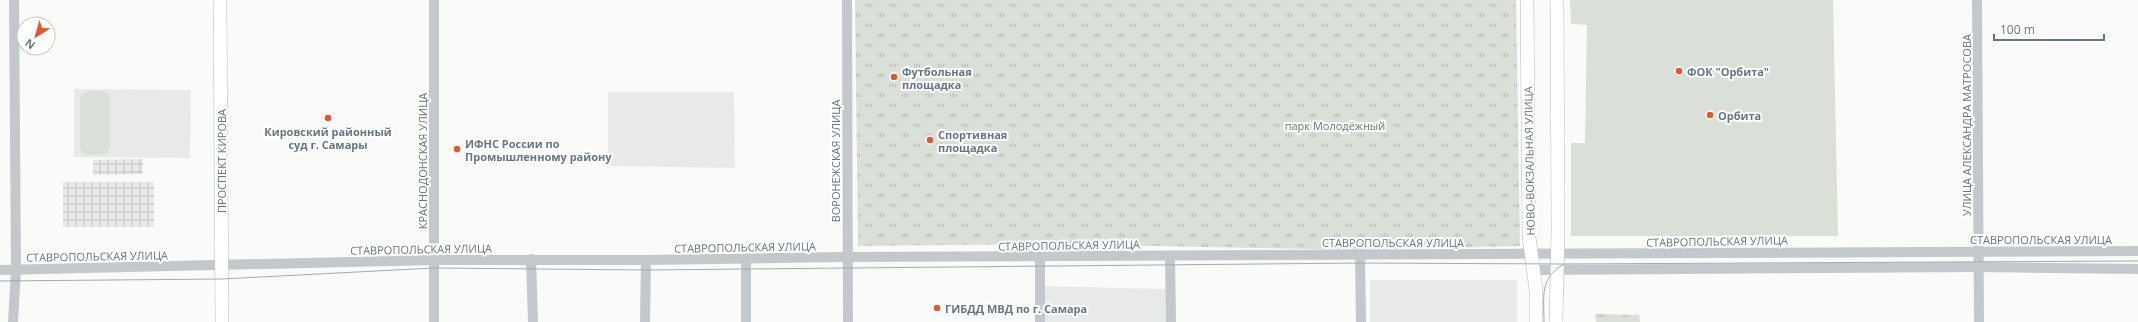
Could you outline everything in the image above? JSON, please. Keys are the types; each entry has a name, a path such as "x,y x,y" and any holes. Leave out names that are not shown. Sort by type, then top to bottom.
{"main road":[{"name":"ПРОСПЕКТ КИРОВА","path":"220,0 222,322"},
{"name":"НОВО-ВОКЗАЛЬНАЯ УЛИЦА","path":"1527,0 1529,237 1536,290 1536,322"},
{"path":"1556,0 1556,322"}],"street":[{"path":"13,322 16,270 14,0"},
{"name":"КРАСНОДОНСКАЯ УЛИЦА","path":"434,0 434,322"},
{"name":"ВОРОНЕЖСКАЯ УЛИЦА","path":"846,0 848,322"},
{"name":"УЛИЦА АЛЕКСАНДРА МАТРОСОВА","path":"1977,0 1979,322"},
{"name":"СТАВРОПОЛЬСКАЯ УЛИЦА","path":"0,270 531,259 646,260 848,257 2138,251"},
{"path":"1360,254 1361,322"},
{"path":"1040,256 1040,322"},
{"path":"1170,256 1171,322"},
{"path":"531,259 533,322"},
{"path":"746,259 746,322"},
{"path":"645,322 646,260"},
{"path":"1534,270 1978,268 2138,269"}],"shaded area":[{"path":"74,89 191,90 190,158 74,157"},
{"path":"608,92 734,92 735,168 608,166"},
{"path":"143,159 143,174 93,175 93,160"},
{"path":"63,182 154,182 154,227 63,227"},
{"path":"1370,280 1517,280 1517,322 1370,322"},
{"path":"1045,286 1166,289 1166,322 1045,322"}],"green space":[{"name":"парк Молодёжный","path":"855,0 1516,0 1520,246 1356,250 1048,244 858,246"},
{"name":"Орбита","path":"1570,0 1833,0 1838,236 1571,236 1571,143 1585,143 1587,25 1571,24"},
{"path":"87,91 104,91 110,98 110,147 106,154 85,155 80,149 80,97"},
{"path":"1595,314 1639,315 1640,322 1596,322"}],"tram line":[{"path":"0,281 222,279 434,268 646,270 1361,263 1562,264 2138,261"},
{"path":"1544,322 1544,296 1547,282 1550,275 1564,264"}],"place":[{"name":"ФОК \"Орбита\"","path":"1679,71"},
{"name":"Футбольная площадка","path":"894,77"},
{"name":"Орбита","path":"1710,115"},
{"name":"Кировский районный суд г. Самары","path":"328,118"},
{"name":"Спортивная площадка","path":"930,140"},
{"name":"ИФНС России по Промышленному району","path":"457,149"},
{"name":"ГИБДД МВД по г. Самара","path":"937,308"}]}
